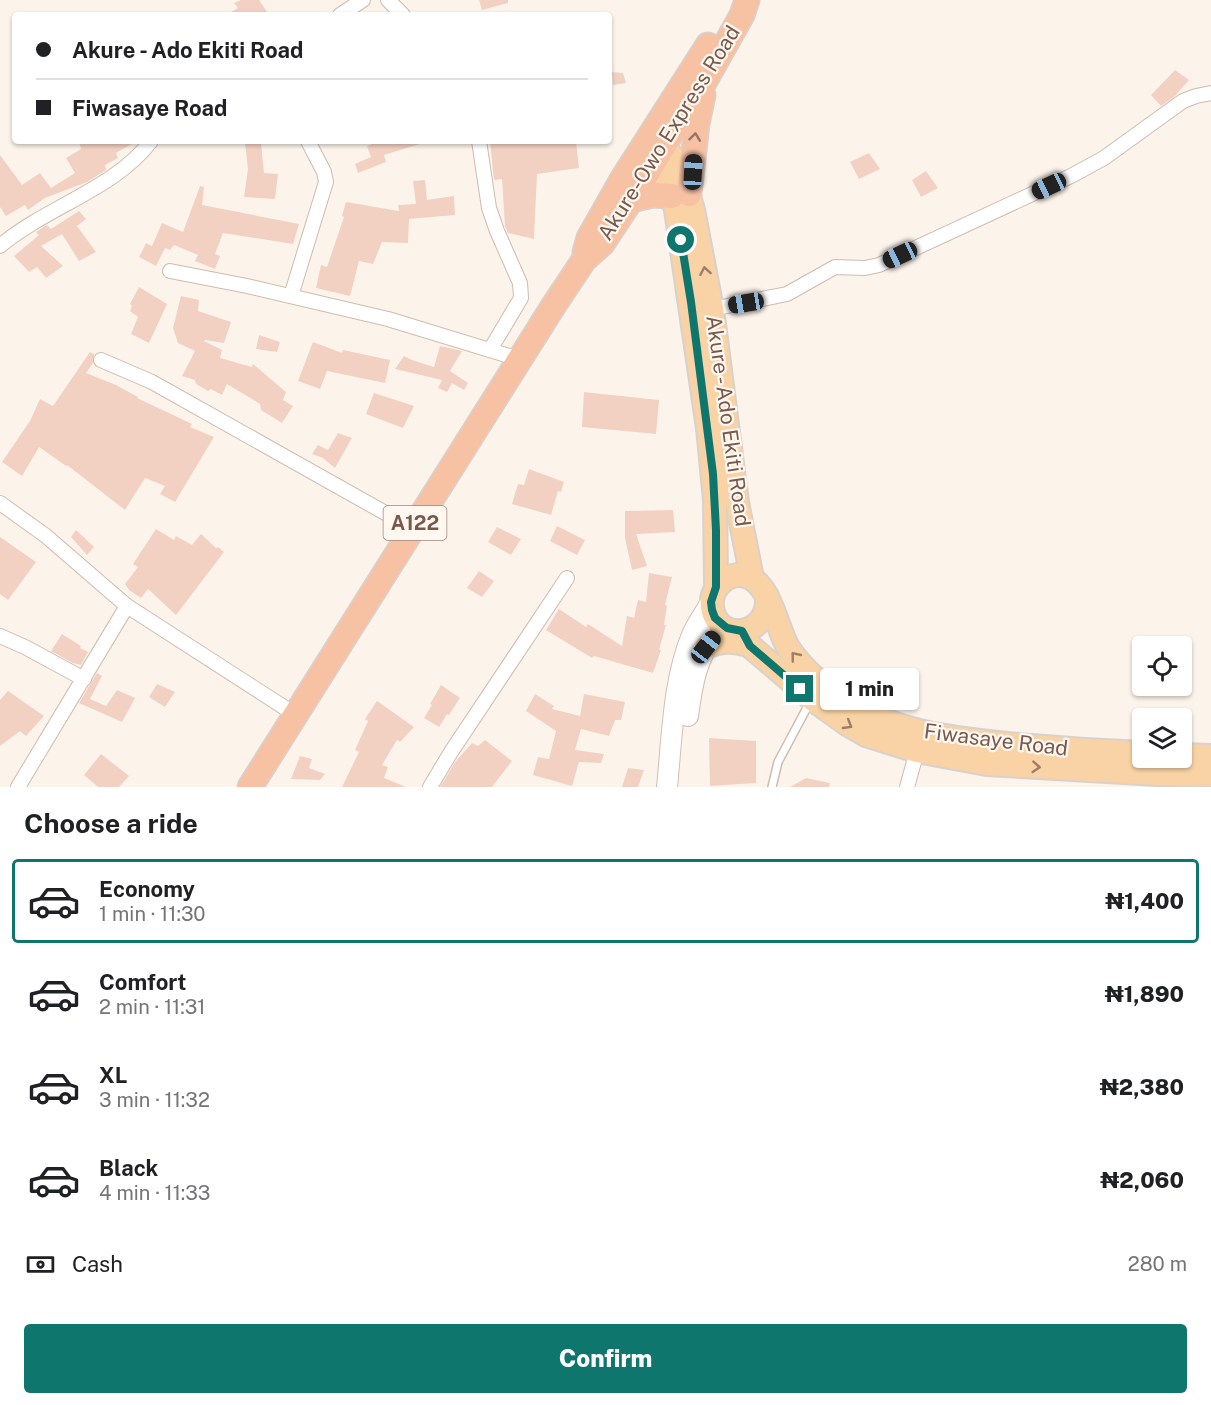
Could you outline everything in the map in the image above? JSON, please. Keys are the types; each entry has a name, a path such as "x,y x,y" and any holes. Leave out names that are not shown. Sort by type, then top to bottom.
{"highway":[{"name":"Akure-Owo Express Road","path":"250,787 519,359 584,260 602,244 632,200 653,146 731,10 743,0"},
{"name":"Akure-Owo Express Road","path":"584,260 589,238 653,146 705,81 742,15 747,0"},
{"path":"632,200 652,195 681,195 705,81"}],"main road":[{"path":"653,146 665,176 681,195"},
{"name":"Akure - Ado Ekiti Road","path":"681,195 712,309 735,490 752,578"},
{"name":"Akure - Ado Ekiti Road","path":"681,195 691,302 715,500 714,595"},
{"path":"667,787 678,687 685,655 693,633 714,595 729,577 752,578 764,589 766,612 757,625 706,647 698,663 692,690 679,787"},
{"path":"714,595 715,618 738,634"},
{"name":"Fiwasaye Road","path":"766,596 782,635 798,661 838,696 874,716 910,729 953,739 1132,752"},
{"path":"706,647 737,641 738,634"},
{"name":"Fiwasaye Road","path":"738,634 812,699 847,724 866,735 917,751 987,764 1158,781 1211,775"},
{"path":"1192,755 1211,756"}],"street":[{"path":"345,12 363,0"},
{"path":"388,0 400,12"},
{"path":"712,309 787,294 835,267 865,268 879,265 1071,176 1104,158 1183,101 1211,93"},
{"path":"0,246 54,210 126,167 149,144"},
{"path":"291,296 326,182 324,172 310,144"},
{"path":"479,144 489,208 496,231 520,283 521,291 521,298 490,350"},
{"path":"170,271 388,319 519,359"},
{"path":"101,360 152,382 412,528"},
{"path":"0,503 46,536 127,606 296,715"},
{"path":"430,787 567,578"},
{"path":"18,787 127,606"},
{"path":"0,636 26,647 84,679"},
{"path":"907,787 917,751"}],"lane":[{"path":"772,787 778,762 812,699"}],"building":[{"path":"241,0 259,0 267,12 231,12 238,8 234,3"},
{"path":"479,0 508,0 508,3 482,10"},
{"path":"1175,70 1189,80 1175,96 1161,106 1151,95"},
{"path":"612,72 623,73 626,83 613,85"},
{"path":"80,144 132,144 116,153 118,158 105,165 106,170 87,182 45,198 28,210 25,205 6,216 0,207 0,155 22,185 40,173 51,188 75,173 66,158 81,149"},
{"path":"245,144 261,144 264,173 278,174 275,199 244,197 248,169"},
{"path":"372,144 420,144 384,155 386,162 358,173 355,164 371,157 367,146"},
{"path":"490,144 576,144 579,168 537,174 534,239 508,233 505,226 502,179 494,180"},
{"path":"869,153 880,169 859,179 850,162"},
{"path":"926,171 938,188 921,197 912,180"},
{"path":"425,180 427,200 454,196 455,215 409,219 408,243 382,242 373,264 359,261 350,296 316,288 321,265 327,267 344,217 342,216 346,202 399,211 398,205 416,204 413,181"},
{"path":"200,186 204,187 202,205 299,224 293,244 223,233 215,254 220,256 215,269 195,261 198,255 174,245 170,250 165,248 156,266 139,257 146,243 152,246 162,223 183,232"},
{"path":"79,211 86,219 77,226 96,252 79,261 62,234 41,246 63,266 46,278 37,267 29,272 14,256 39,235 36,232 47,225 51,229"},
{"path":"139,287 167,304 149,343 131,334 138,317 130,311 132,306 130,304"},
{"path":"181,296 199,300 198,311 231,322 224,343 204,341 222,350 220,358 252,367 253,364 286,392 283,400 293,406 282,423 261,410 260,404 227,384 222,395 211,389 208,391 196,384 195,380 182,376 195,351 178,343 173,328"},
{"path":"259,335 280,342 277,352 256,349"},
{"path":"313,342 342,353 343,350 390,360 385,383 327,371 320,389 298,381"},
{"path":"440,346 462,351 450,371 468,383 464,390 452,383 447,392 438,388 442,380 395,369 404,356 434,367"},
{"path":"90,352 94,354 93,363 86,373 116,385 137,398 192,424 190,427 214,437 175,502 160,494 165,486 145,478 125,510 67,465 39,447 22,476 2,462 30,421 40,399 53,406"},
{"path":"584,392 659,400 656,434 582,427"},
{"path":"374,393 414,406 403,428 366,414"},
{"path":"338,433 352,438 335,468 323,458 312,454 318,445 328,450"},
{"path":"529,469 564,482 561,492 558,491 551,515 512,504 518,484 524,485"},
{"path":"673,510 675,532 636,534 647,566 632,570 625,538 625,511"},
{"path":"557,526 585,540 577,555 550,541"},
{"path":"497,527 521,539 511,555 488,542"},
{"path":"156,529 174,540 176,536 192,545 201,534 224,552 176,615 148,589 141,598 129,590 125,584 138,567 133,564"},
{"path":"76,530 94,547 87,555 71,537"},
{"path":"0,537 36,562 8,600 0,594"},
{"path":"479,571 494,581 482,597 467,588"},
{"path":"649,573 672,577 665,605 667,606 664,625 666,625 653,673 594,656 592,658 546,630 559,609 586,627 588,624 622,646 627,616 634,618 638,600 646,602"},
{"path":"62,634 88,652 81,665 51,651"},
{"path":"97,673 102,676 90,699 106,706 117,690 135,698 122,722 79,703"},
{"path":"157,684 175,692 165,707 149,697"},
{"path":"441,685 460,698 439,727 424,718"},
{"path":"8,691 44,716 26,736 20,731 0,746 0,700"},
{"path":"535,694 554,706 552,709 580,716 584,694 625,702 621,720 615,720 609,736 581,729 575,750 604,754 601,763 579,762 572,786 533,775 538,757 549,759 556,731 526,711"},
{"path":"377,701 414,727 400,742 397,740 382,765 388,767 384,778 406,787 342,787 359,752 355,750 368,721 365,719"},
{"path":"709,738 756,741 756,783 710,786"},
{"path":"485,740 512,761 492,787 440,787 456,761 472,743 478,746"},
{"path":"101,754 129,776 119,787 98,787 84,775"},
{"path":"300,756 312,759 309,768 325,774 320,780 291,779"},
{"path":"628,768 644,770 638,787 622,787"},
{"path":"806,778 830,783 829,787 790,787"}],"route":[{"path":"681,240 713,474 716,587 711,602 712,610 715,618 727,628 742,631 750,646 800,689"}]}
